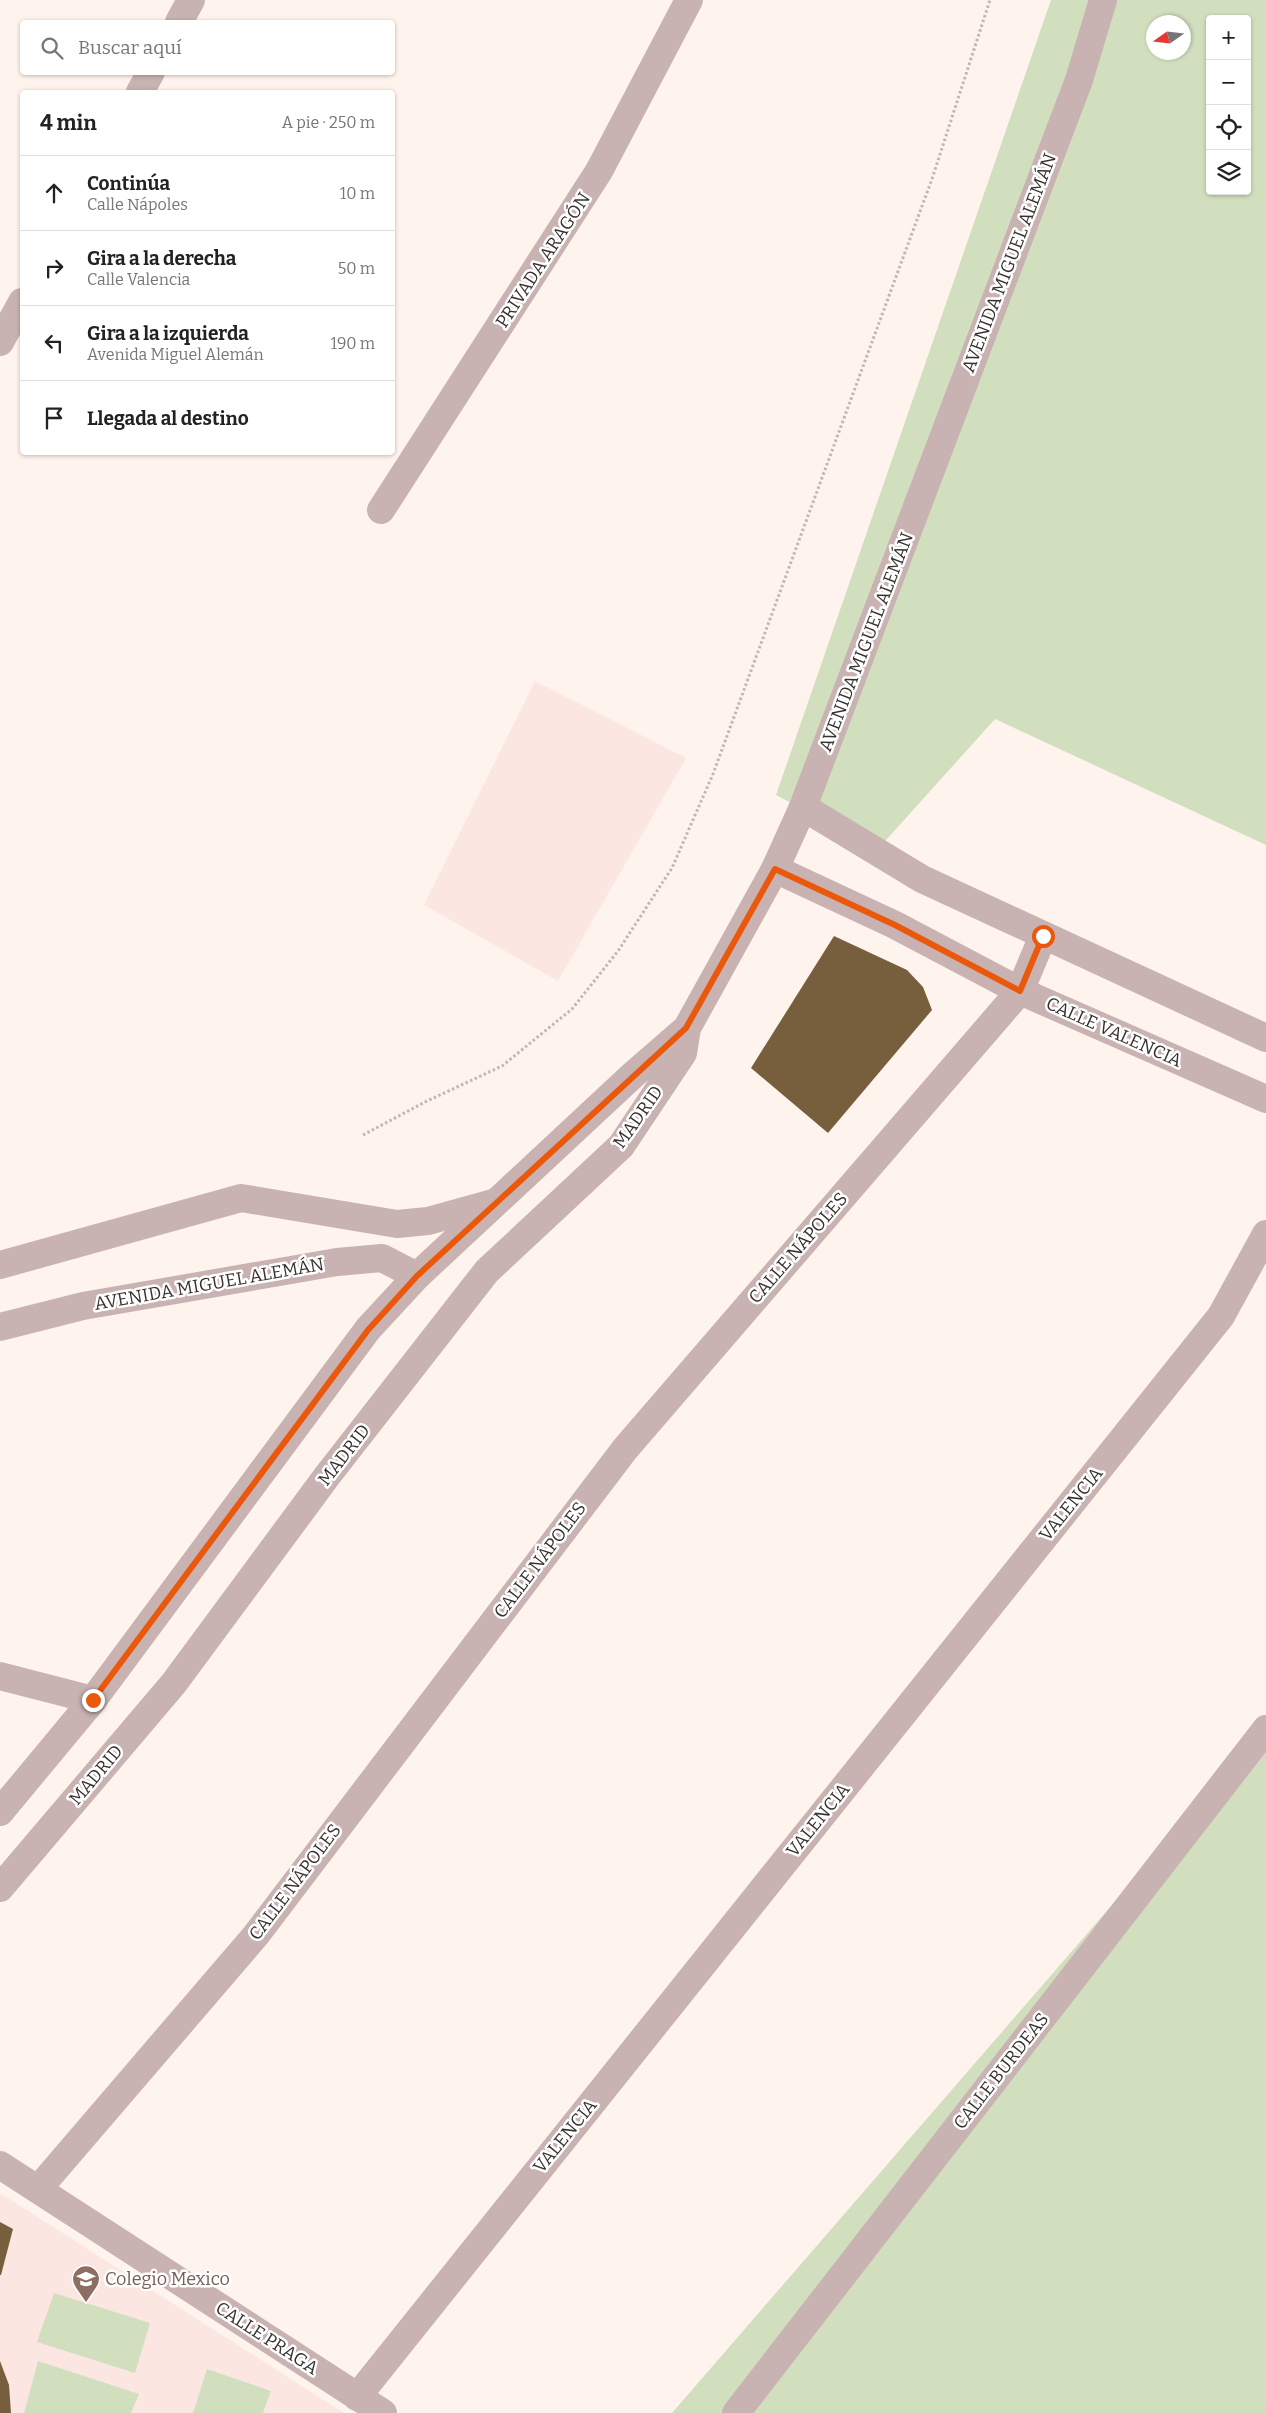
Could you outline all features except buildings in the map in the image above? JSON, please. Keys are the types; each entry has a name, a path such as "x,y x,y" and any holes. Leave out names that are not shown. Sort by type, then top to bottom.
{"street":[{"path":"180,20 191,0"},
{"name":"PRIVADA ARAGÓN","path":"381,510 599,171 689,0"},
{"name":"AVENIDA MIGUEL ALEMÁN","path":"0,1812 93,1700 368,1330 417,1276 686,1028 775,869 803,807 1079,80 1102,0"},
{"path":"141,90 149,75"},
{"path":"0,342 20,306"},
{"path":"803,807 922,878 1043,936 1266,1038"},
{"name":"CALLE VALENCIA","path":"775,869 895,925 1020,991 1266,1099"},
{"name":"CALLE NÁPOLES","path":"39,2188 256,1935 625,1449 1020,991 1043,936"},
{"name":"MADRID","path":"0,1888 174,1683 327,1476 487,1271 621,1146 683,1053 686,1028"},
{"name":"AVENIDA MIGUEL ALEMÁN","path":"0,1265 241,1198 396,1224 428,1221 496,1202"},
{"name":"VALENCIA","path":"357,2397 1221,1316 1266,1234"},
{"name":"AVENIDA MIGUEL ALEMÁN","path":"0,1328 83,1306 337,1262 382,1258 417,1276"},
{"path":"0,1676 93,1700"},
{"name":"CALLE BURDEAS","path":"736,2413 1266,1729"},
{"name":"CALLE PRAGA","path":"0,2165 39,2188 383,2413"}],"path":[{"path":"363,1135 425,1102 502,1066 572,1008 618,951 672,868 713,774 918,216 990,0"}],"shaded area":[{"path":"535,681 686,758 558,981 424,905"},
{"name":"Colegio Mexico","path":"0,2193 344,2413 0,2413"}],"green space":[{"path":"1051,0 1266,0 1266,845 995,719 878,849 776,795"},
{"path":"1266,1727 1266,2413 672,2413"},
{"path":"54,2293 150,2323 135,2373 37,2342"},
{"path":"38,2361 139,2394 131,2413 24,2413"},
{"path":"207,2369 271,2391 263,2413 193,2413"}],"place":[{"name":"Colegio Mexico","path":"86,2303"}],"route":[{"path":"93,1700 368,1330 417,1276 686,1028 775,869 895,925 1020,991 1043,936"}]}
